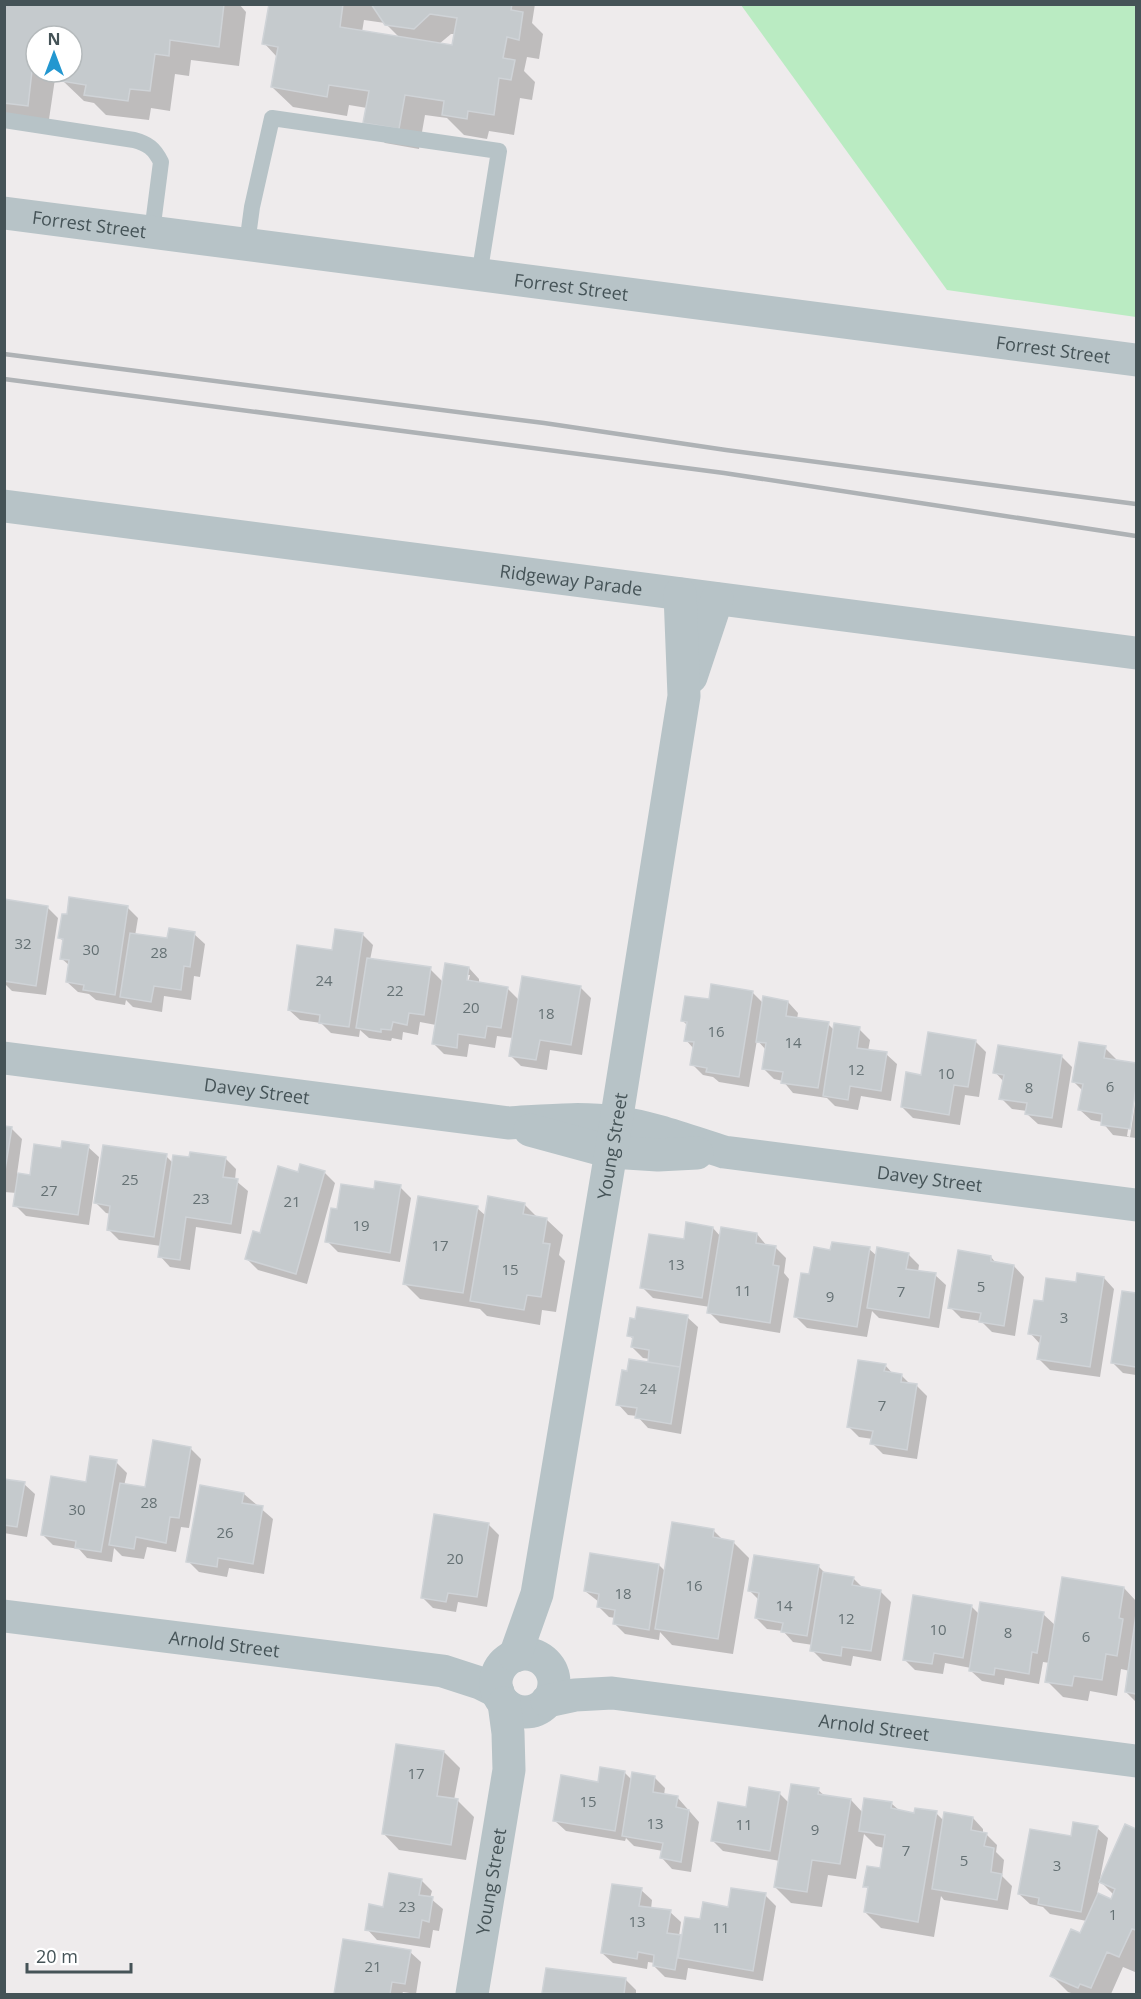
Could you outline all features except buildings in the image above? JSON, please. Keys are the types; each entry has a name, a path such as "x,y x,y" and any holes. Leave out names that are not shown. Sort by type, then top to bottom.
{"street":[{"name":"Forrest Street","path":"4,213 1137,360"},
{"name":"Ridgeway Parade","path":"4,506 1137,653"},
{"name":"Young Street","path":"680,594 684,696"},
{"name":"Young Street","path":"472,1995 509,1770 508,1733 539,1629 537,1594 684,696 717,598"},
{"name":"Davey Street","path":"4,1058 508,1123 575,1143 613,1137 658,1155 724,1152 1137,1205"},
{"name":"Arnold Street","path":"4,1616 525,1682 575,1695 612,1693 1137,1761"}],"lane":[{"path":"247,244 252,207 272,118 499,151 478,276"},
{"path":"4,120 148,144 156,152 161,162 152,232"}],"green space":[{"path":"741,5 1136,5 1136,317 947,290"}],"railway":[{"path":"4,354 544,423 726,450 1136,504"},
{"path":"4,379 724,473 1136,536"}]}
